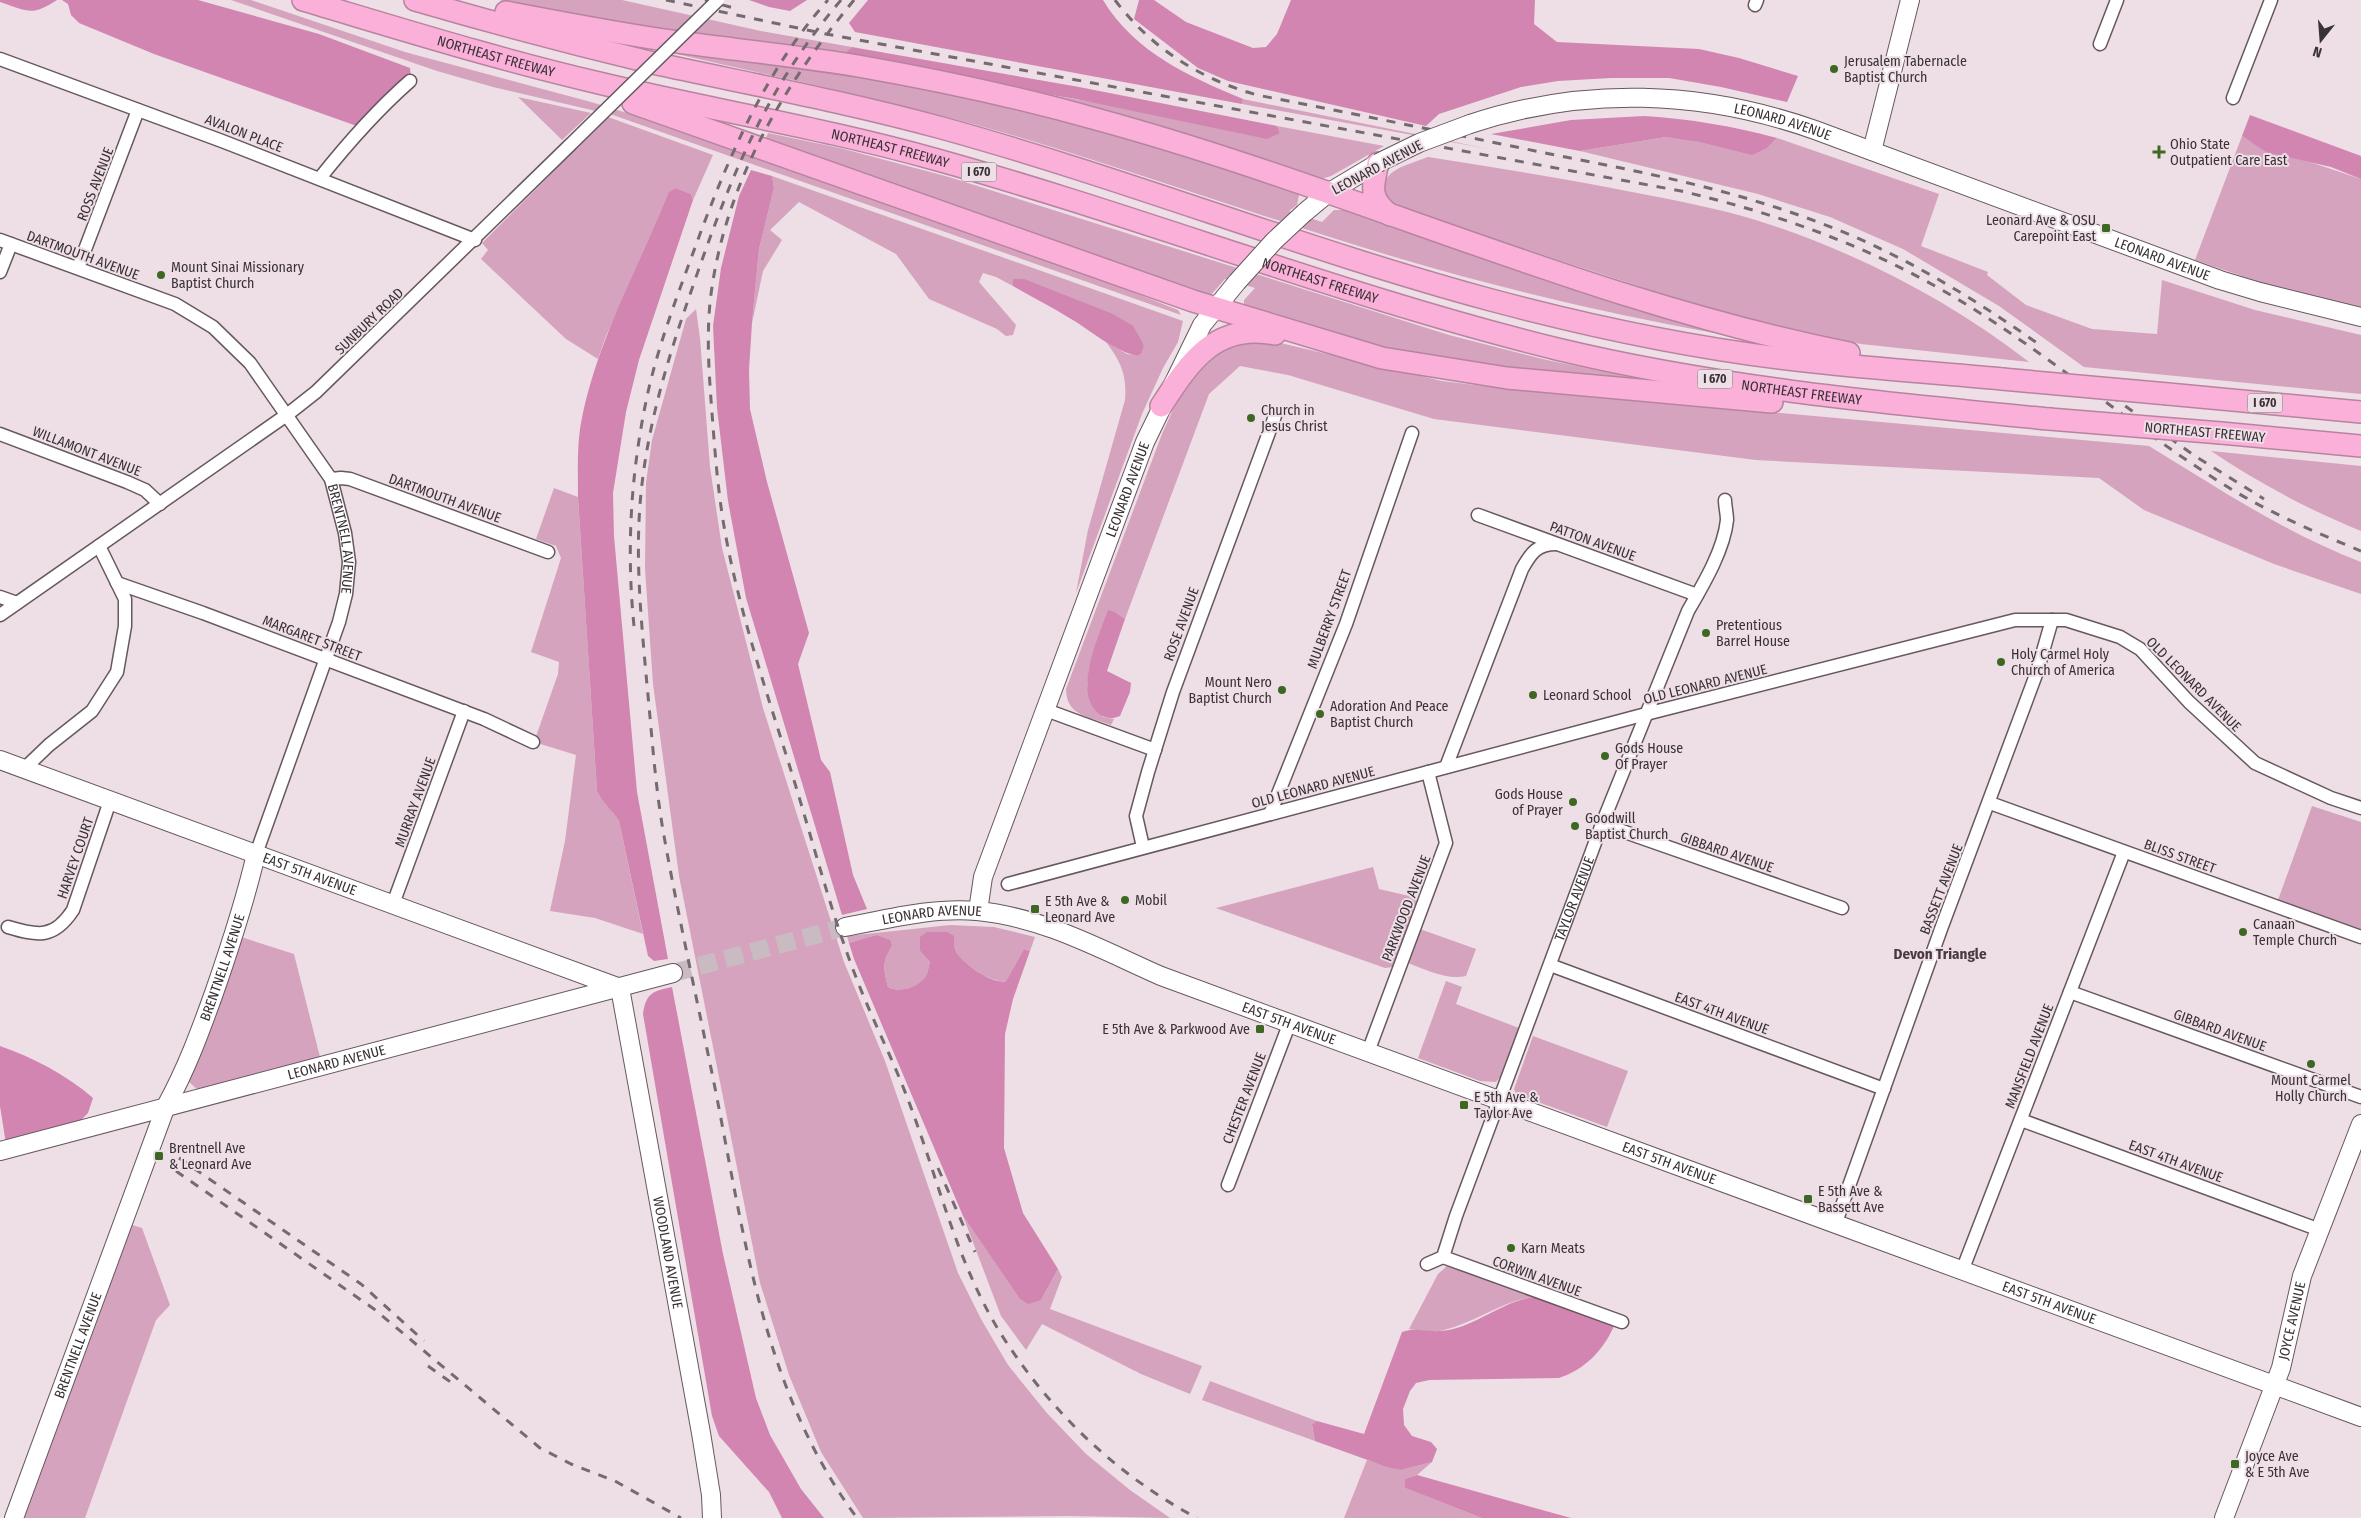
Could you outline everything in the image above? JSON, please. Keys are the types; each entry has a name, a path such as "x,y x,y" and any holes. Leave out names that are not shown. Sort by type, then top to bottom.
{"highway":[{"name":"NORTHEAST FREEWAY","path":"303,0 481,52 598,83 818,129 940,160 1071,200 1376,299 1535,343 1675,373 1841,398 2361,446"},
{"name":"I 670","path":"415,0 608,52 809,95 945,129 1071,167 1397,273 1534,310 1627,331 1761,355 1812,362 2361,412"},
{"path":"436,6 460,3 589,28 856,66 959,86 1095,118 1198,148 1391,216 1716,323 1858,355 2002,379"},
{"path":"361,16 446,46 649,108 1193,301 1215,306 1382,358 1507,378 1582,386 1798,404 1841,398"},
{"path":"1378,163 1374,194 1376,202 1391,216"},
{"path":"1161,406 1187,366 1197,356 1231,336 1266,332 1358,351"}],"main road":[{"path":"1872,151 1910,0"},
{"name":"LEONARD AVENUE","path":"845,928 933,912 978,911 983,877 1145,442 1202,325 1215,306 1274,242 1304,213 1328,194 1378,163 1419,143 1470,124 1533,106 1580,99 1634,97 1680,99 1731,107 1769,116 1872,151 2220,280 2361,317"},
{"name":"EAST 5TH AVENUE","path":"0,760 620,988"},
{"name":"BRENTNELL AVENUE","path":"14,1518 166,1106 187,1066 238,928 256,854"},
{"name":"EAST 5TH AVENUE","path":"978,911 1032,922 1067,933 1161,976 2361,1418"},
{"name":"LEONARD AVENUE","path":"0,1151 673,973"},
{"name":"WOODLAND AVENUE","path":"620,988 701,1433 711,1494 712,1518"},
{"name":"JOYCE AVENUE","path":"2224,1518 2281,1368 2302,1276 2361,1124"}],"street":[{"name":"SUNBURY ROAD","path":"0,615 288,414 350,361 718,0"},
{"path":"2100,44 2117,0"},
{"path":"2233,98 2271,0"},
{"name":"AVALON PLACE","path":"0,59 320,178 475,240"},
{"path":"320,178 343,149 392,96 410,81"},
{"name":"ROSS AVENUE","path":"78,268 138,110"},
{"path":"0,272 5,242"},
{"name":"DARTMOUTH AVENUE","path":"5,242 175,304 213,327 250,363 288,414"},
{"name":"BRENTNELL AVENUE","path":"256,854 339,622 346,594 349,562 345,533 331,479 288,414"},
{"name":"ROSE AVENUE","path":"1143,847 1136,816 1155,750 1173,692 1275,416"},
{"name":"MULBERRY STREET","path":"1270,814 1346,624 1412,433"},
{"name":"WILLAMONT AVENUE","path":"0,434 127,482 145,490 160,504"},
{"name":"DARTMOUTH AVENUE","path":"331,479 350,479 548,552"},
{"name":"TAYLOR AVENUE","path":"1443,1257 1456,1216 1602,824 1688,611 1707,579 1727,519 1724,500"},
{"name":"PATTON AVENUE","path":"1478,515 1697,595"},
{"path":"1446,767 1522,568 1537,547 1546,544 1556,544"},
{"path":"24,769 49,745 92,711 118,672 126,626 124,599 99,546"},
{"name":"MARGARET STREET","path":"117,583 464,711 533,742"},
{"path":"0,597 17,603"},
{"name":"OLD LEONARD AVENUE","path":"1008,884 1646,714 2015,620 2080,622 2120,637 2140,649 2189,702 2254,763 2331,798 2361,808"},
{"name":"BASSETT AVENUE","path":"1835,1224 1941,929 1990,803 2037,672 2052,620"},
{"path":"1046,710 1155,750"},
{"name":"MURRAY AVENUE","path":"393,904 464,711"},
{"name":"PARKWOOD AVENUE","path":"1368,1052 1446,843 1428,772"},
{"name":"HARVEY COURT","path":"8,927 40,934 51,932 64,924 73,910 110,800"},
{"name":"BLISS STREET","path":"1990,803 2361,937"},
{"name":"GIBBARD AVENUE","path":"1602,824 1842,908"},
{"name":"MANSFIELD AVENUE","path":"1962,1271 2124,852"},
{"name":"EAST 4TH AVENUE","path":"1550,965 1884,1089"},
{"name":"GIBBARD AVENUE","path":"2070,992 2361,1097"},
{"name":"CHESTER AVENUE","path":"1228,1185 1290,1022"},
{"name":"EAST 4TH AVENUE","path":"2021,1120 2320,1230"},
{"path":"1427,1264 1443,1257"},
{"name":"CORWIN AVENUE","path":"1443,1257 1622,1322"}],"shaded area":[{"path":"0,0 57,0 41,9 29,11 0,2"},
{"path":"62,0 198,0 319,34 410,68 411,78 363,126 354,125 154,54 79,23 71,15 68,4"},
{"path":"231,0 251,0 405,52 591,102 706,137 1070,267 1178,310 1181,315 613,115 493,87 437,71"},
{"path":"499,0 622,0 761,31 852,47 846,53 850,59 541,10"},
{"path":"749,0 807,0 790,11 769,7"},
{"path":"868,0 1103,0 1130,34 1147,48 1184,72 1243,99 1242,104 855,32 849,23"},
{"path":"1139,0 1154,0 1186,22 1253,48 1266,47 1277,34 1291,0 1535,0 1534,24 1557,42 1699,49 1739,58 1798,76 1787,102 1721,87 1669,78 1611,78 1558,81 1521,87 1439,114 1426,126 1228,81 1198,68 1134,19"},
{"path":"670,47 783,62 995,100 1291,187 1299,195 1297,205 1289,211 1322,222 1334,210 1343,210 1507,264 1720,330 1725,335 1560,301 1479,281 1349,243 1005,133 879,100 668,52"},
{"path":"852,47 1079,87 1277,126 1280,133 1267,139 1076,99 850,59 845,53"},
{"path":"1002,87 1280,133 1277,126 1384,146 1331,176 1318,180"},
{"path":"518,97 591,113 562,140"},
{"path":"1243,99 1489,149 1242,104"},
{"path":"2250,115 2361,156 2361,179 2331,167 2266,152 2242,136"},
{"path":"1644,116 1711,124 1777,138 1767,148 1752,155 1700,142 1666,137 1580,151 1491,134 1571,120"},
{"path":"608,117 713,155 693,200 691,194 676,188 606,336 598,359 566,339 481,259 488,250 482,243"},
{"path":"768,133 840,148 949,177 1449,335 1547,360 1659,383 1658,387 1423,357 1353,340 1244,308 1244,300 1255,288 1225,279 1210,296 763,145"},
{"path":"2242,136 2253,143 2361,179 2361,309 2271,286 2195,260"},
{"path":"1666,137 1767,148 1777,138 1939,194 1921,246 1988,272 1987,275 2026,305 2092,329 2157,334 2162,280 2255,310 2361,335 2361,394 2084,367 1999,306 1903,249 1830,217 1758,194 1580,151"},
{"path":"1428,157 1611,188 1700,206 1731,213 1798,234 1902,280 1967,318 2029,362 1861,344 1746,321 1392,206 1382,196 1386,179 1397,169"},
{"path":"751,170 772,176 774,188 759,249 749,370 750,409 767,482 809,633 798,664 821,760 830,772 853,875 867,909 842,915 746,598 728,501 717,408 713,326 721,268 739,196"},
{"path":"772,176 1183,321 1178,342 1163,368 1142,414 1076,593 1088,530 1125,400 1125,383 1122,369 1106,342 1127,354 1138,356 1142,353 1144,344 1013,279 1013,286 983,273 979,282 1016,325 1013,335 1006,336 997,329 929,299 896,254 799,202 770,230 782,240 763,271 752,323 759,249 774,188"},
{"path":"676,188 691,194 693,200 639,360 626,412 613,493 614,536 637,792 668,959 654,961 648,956 619,821 597,791 578,497 578,454 580,429 587,398 606,338 669,192"},
{"path":"1013,279 1024,279 1113,314 1133,326 1144,345 1142,353 1138,356 1111,345 1013,286"},
{"path":"696,309 710,467 722,548 763,708 844,962 885,1061 958,1273 981,1319 1008,1365 1046,1412 1086,1454 1130,1490 1170,1518 1069,1516 863,1518 821,1452 789,1375 760,1283 679,876 653,684 645,569 646,483 652,440 686,319"},
{"path":"1254,341 1272,341 1442,381 1500,388 2149,446 2226,494 2279,524 2361,562 2361,594 2274,564 2144,510 2099,478 1756,460 1434,419 1288,375 1240,366 1209,394 1125,619 1115,612 1108,611 1089,668 1087,685 1103,717 1114,719 1111,725 1081,714 1070,705 1066,689 1162,434 1185,383 1222,348"},
{"path":"2211,451 2361,466 2361,531 2284,495"},
{"path":"554,488 578,497 597,791 619,821 643,934 595,918 550,911 565,841 576,755 534,742 558,674 559,662 531,652 561,558 556,546 536,539"},
{"path":"1108,610 1115,612 1125,619 1107,671 1131,683 1130,692 1120,716 1112,718 1099,714 1091,705 1088,693 1090,664"},
{"path":"2312,806 2361,822 2361,929 2278,900"},
{"path":"1373,867 1379,889 1418,898 1393,967 1385,968 1216,908"},
{"path":"950,925 994,927 1035,937 1030,951 1024,949 1006,981 995,980 974,969 958,955 954,944 920,951 930,962 927,974 920,982 910,988 898,990 888,987 885,975 885,961 892,946 876,935 849,943 847,936"},
{"path":"1417,928 1476,949 1466,976 1451,977 1405,962"},
{"path":"927,932 947,932 954,936 954,944 959,956 981,974 995,980 1006,981 1024,949 1030,951 1013,999 1005,1034 1004,1148 1023,1213 1058,1269 1041,1300 1028,1304 1019,1298 963,1216 854,959 849,943 876,935 890,940 892,946 886,957 885,975 888,987 898,990 910,988 920,982 927,974 930,962 920,951 920,937"},
{"path":"241,937 294,954 320,1057 198,1090 189,1082 190,1073"},
{"path":"1446,981 1462,987 1456,1004 1519,1028 1501,1076 1496,1082 1480,1081 1418,1058"},
{"path":"672,987 723,1254 756,1398 770,1435 801,1489 824,1518 782,1518 769,1492 719,1436 712,1416 643,1014 646,1001 651,994"},
{"path":"1533,1036 1628,1071 1607,1127 1516,1094 1514,1089"},
{"path":"0,1046 49,1068 82,1089 93,1098 88,1113 77,1124 6,1144 0,1106"},
{"path":"963,1216 1019,1298 1041,1300 1058,1269 1062,1277 1050,1309 1202,1366 1190,1394 1141,1374 1042,1324 1026,1350 1001,1316"},
{"path":"129,1224 142,1228 170,1305 156,1320 85,1518 21,1518"},
{"path":"1447,1266 1535,1297 1512,1302 1444,1330 1409,1329 1438,1274"},
{"path":"1535,1297 1614,1326 1604,1344 1592,1358 1577,1370 1559,1378 1429,1380 1416,1383 1410,1391 1403,1409 1404,1425 1412,1436 1431,1442 1437,1449 1432,1462 1401,1470 1387,1467 1315,1441 1312,1425 1317,1421 1364,1434 1402,1332 1452,1329 1465,1325 1511,1303"},
{"path":"1210,1381 1317,1421 1312,1426 1315,1441 1202,1400"},
{"path":"1367,1460 1401,1470 1432,1462 1417,1475 1405,1479 1405,1488 1482,1518 1344,1518"},
{"path":"1417,1475 1571,1518 1482,1518 1405,1488 1405,1479"}],"tunnel":[{"path":"673,973 845,927"}],"railway":[{"path":"666,0 826,34 1681,191 1779,218 1874,255 1935,286 2011,334 2156,439 2231,489 2279,515 2361,551"},
{"path":"705,0 737,9"},
{"path":"634,626 630,567 634,479 648,392 671,313 712,203 753,111 787,53 828,0"},
{"path":"841,0 795,61 776,92 743,156 715,224 674,343 658,398 642,484 638,559 645,660 661,817 748,1257 762,1312 779,1366 799,1418 825,1469 857,1518"},
{"path":"854,0 804,66 761,137 744,174 730,213 719,253 709,309 709,369 719,488 725,532 738,594 845,948 860,988 907,1097 959,1248 985,1306 1020,1362 1063,1415 1087,1439 1139,1482 1197,1518"},
{"path":"1115,0 1144,33 1178,60 1197,71 1236,88 1257,95 1654,175 1756,201 1823,224 1880,248 1960,292 2037,343"},
{"path":"2096,385 2195,456 2264,499"},
{"path":"179,1158 361,1284 424,1341"},
{"path":"938,1168 975,1252"},
{"path":"176,1171 374,1309 540,1448 571,1464 615,1481 681,1518"},
{"path":"428,1366 452,1383"}],"place":[{"name":"Jerusalem Tabernacle Baptist Church","path":"1834,69"},
{"name":"Ohio State Outpatient Care East","path":"2159,152"},
{"name":"Leonard Ave & OSU Carepoint East","path":"2106,228"},
{"name":"Mount Sinai Missionary Baptist Church","path":"161,275"},
{"name":"Church in Jesus Christ","path":"1251,418"},
{"name":"Pretentious Barrel House","path":"1706,633"},
{"name":"Holy Carmel Holy Church of America","path":"2001,662"},
{"name":"Mount Nero Baptist Church","path":"1282,690"},
{"name":"Leonard School","path":"1533,695"},
{"name":"Adoration And Peace Baptist Church","path":"1320,714"},
{"name":"Gods House Of Prayer","path":"1605,756"},
{"name":"Gods House of Prayer","path":"1573,802"},
{"name":"Goodwill Baptist Church","path":"1575,826"},
{"name":"Mobil","path":"1125,900"},
{"name":"E 5th Ave & Leonard Ave","path":"1035,909"},
{"name":"Canaan Temple Church","path":"2243,932"},
{"name":"E 5th Ave & Parkwood Ave","path":"1260,1029"},
{"name":"Mount Carmel Holly Church","path":"2311,1064"},
{"name":"E 5th Ave & Taylor Ave","path":"1464,1105"},
{"name":"Brentnell Ave & Leonard Ave","path":"159,1156"},
{"name":"E 5th Ave & Bassett Ave","path":"1808,1199"},
{"name":"Karn Meats","path":"1511,1248"},
{"name":"Joyce Ave & E 5th Ave","path":"2235,1464"}],"district":[{"name":"Devon Triangle","path":"1940,954"}]}
